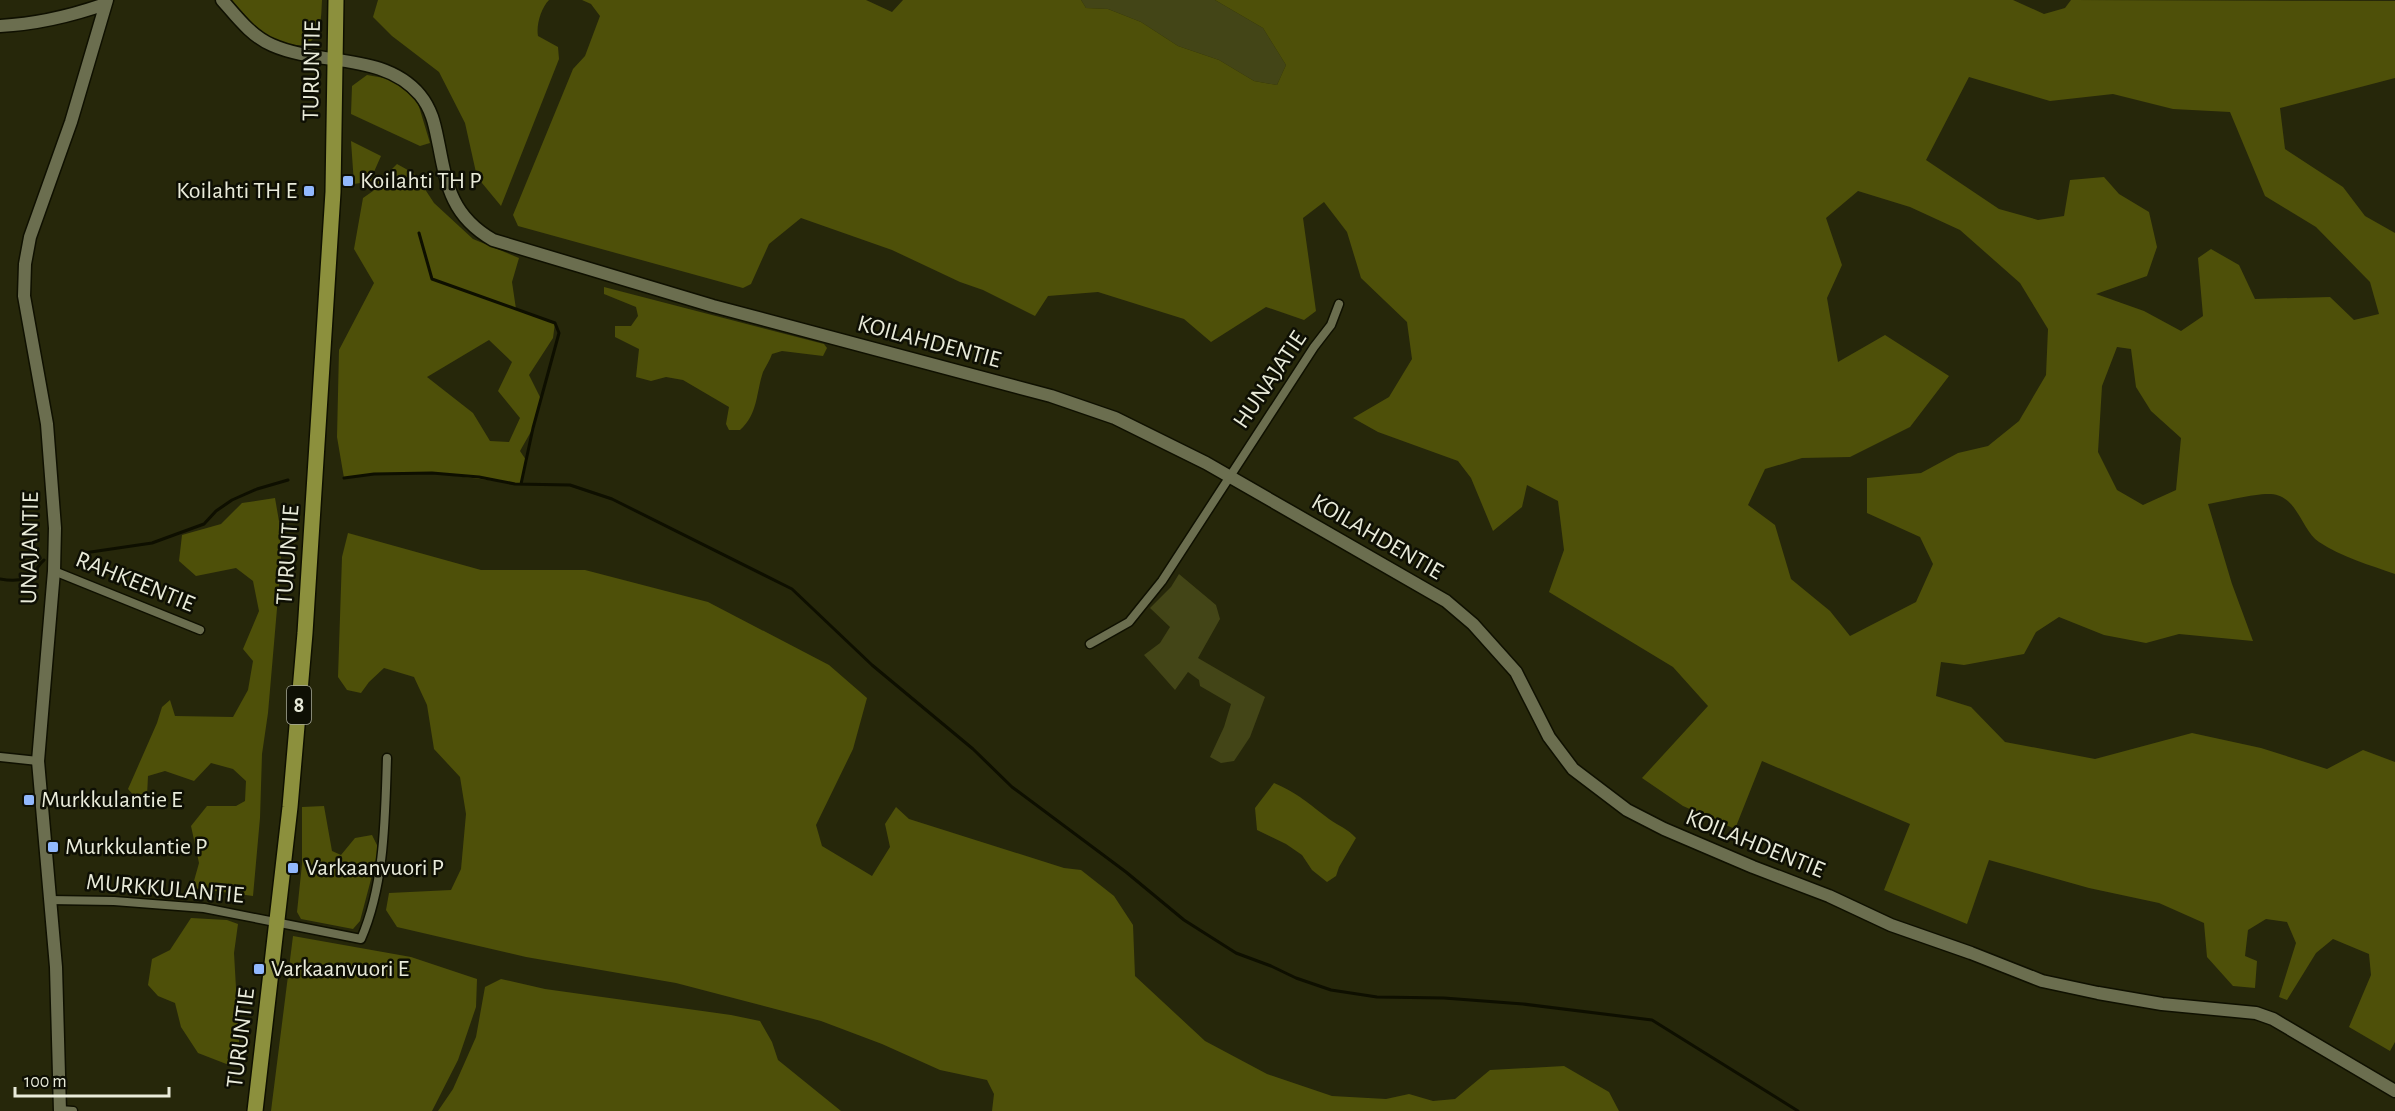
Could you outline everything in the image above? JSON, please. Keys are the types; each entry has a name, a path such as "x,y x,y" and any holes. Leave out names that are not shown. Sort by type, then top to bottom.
{"highway":[{"name":"TURUNTIE","path":"255,1111 277,923 305,633 332,203 336,0"}],"street":[{"name":"KOILAHDENTIE","path":"222,0 249,30 270,44 313,57 334,58 386,70 420,95 434,118 446,178 459,211 472,226 493,240 713,306 1051,396 1116,418 1229,476 1446,601 1473,624 1516,672 1549,737 1573,769 1628,810 1664,829 1891,925 2042,981 2162,1004 2256,1013 2273,1019 2395,1091"},
{"path":"0,26 24,25 81,13 106,2"},
{"name":"UNAJANTIE","path":"60,1110 57,987 38,761 54,571 55,528 47,424 24,296 25,264 30,237 70,122 106,2"},
{"name":"HUNAJATIE","path":"1090,644 1129,622 1162,581 1314,347 1331,326 1338,304"},
{"name":"RAHKEENTIE","path":"54,571 200,630"},
{"path":"0,757 38,761"},
{"name":"MURKKULANTIE","path":"49,900 114,901 204,908 362,939 370,918 384,840 387,758"},
{"path":"60,1110 73,1111"}],"shaded area":[{"path":"232,0 322,0 318,30 307,45 282,43 272,39 255,26"},
{"path":"378,0 549,0 540,17 538,36 558,47 559,59 501,206 477,177 465,123 439,72 392,36 373,17"},
{"path":"582,0 866,0 892,12 903,0 1081,0 1086,8 1108,9 1141,22 1178,46 1219,60 1254,81 1277,85 1286,65 1263,28 1215,0 2013,0 2044,14 2065,8 2071,0 2395,1 2395,78 2280,108 2285,149 2343,187 2365,216 2395,233 2395,574 2346,556 2319,542 2313,537 2293,507 2280,496 2257,495 2208,504 2232,584 2253,641 2179,634 2146,643 2104,635 2059,617 2036,632 2024,654 1964,665 1941,662 1936,696 1971,707 2005,742 2095,759 2192,733 2261,748 2327,769 2363,750 2395,762 2395,1042 2390,1051 2349,1027 2371,975 2369,954 2333,939 2316,953 2287,1000 2279,997 2296,943 2287,922 2266,919 2248,930 2245,956 2257,961 2255,988 2233,986 2207,957 2204,923 2159,903 2089,888 1989,860 1967,924 1884,890 1910,824 1762,761 1735,829 1683,806 1642,778 1708,706 1673,667 1549,592 1564,550 1558,501 1527,485 1522,507 1493,531 1471,478 1458,461 1378,432 1353,418 1389,397 1412,359 1407,322 1361,278 1347,232 1324,202 1303,218 1316,311 1304,320 1266,307 1211,342 1184,319 1098,292 1048,296 1035,316 983,290 960,282 892,250 801,218 769,244 751,284 743,288 518,226 513,215 573,69 585,56 600,16 591,4","holes":["1969,77 2050,101 2113,94 2173,109 2230,112 2265,196 2316,227 2370,282 2379,314 2354,320 2330,297 2255,299 2239,265 2211,249 2198,258 2203,316 2181,331 2144,311 2096,294 2147,276 2157,247 2149,212 2119,194 2104,177 2070,180 2064,216 2038,220 1999,209 1926,160","1858,191 1910,207 1960,230 2020,283 2048,329 2046,375 2019,421 1988,446 1958,453 1921,473 1867,478 1867,513 1920,537 1933,564 1916,602 1850,636 1830,611 1791,579 1775,525 1748,505 1765,469 1802,458 1850,457 1910,427 1949,376 1885,335 1838,362 1827,298 1842,265 1826,218","2117,347 2131,349 2136,387 2151,411 2181,438 2176,490 2143,505 2117,490 2098,452 2102,386"]},
{"path":"1081,0 1215,0 1263,28 1286,65 1277,85 1254,81 1219,60 1178,46 1141,22 1108,9 1086,8"},
{"path":"367,75 390,79 417,100 430,143 420,146 351,114 352,86"},
{"path":"351,141 381,156 373,174 380,181 397,164 415,174 434,203 473,239 519,258 512,282 516,309 555,323 553,338 529,375 541,399 533,428 520,451 526,460 521,484 432,473 374,474 344,478 337,437 339,350 374,283 354,249 363,198 373,191 367,182 354,184","holes":["489,340 512,362 498,391 520,418 509,442 490,441 473,413 427,377"]},
{"path":"604,287 824,344 827,348 823,356 782,351 772,354 763,372 756,403 750,417 740,430 729,430 726,424 729,407 683,380 666,377 651,381 636,377 639,349 615,337 615,326 631,326 638,316 636,307 604,294"},
{"path":"275,498 279,521 281,562 268,713 262,754 260,818 253,896 192,888 199,863 191,826 207,806 236,806 245,801 246,781 233,769 211,763 194,781 165,771 148,776 147,796 136,798 128,789 162,707 170,700 175,716 233,717 248,690 253,661 243,649 259,611 253,581 236,568 196,576 179,561 182,535 221,524 242,503"},
{"path":"348,533 481,570 585,570 708,602 829,665 867,698 853,749 816,825 822,846 872,876 890,847 885,824 896,807 909,819 1064,868 1081,870 1114,896 1133,925 1135,976 1205,1041 1267,1074 1332,1096 1386,1099 1409,1094 1433,1101 1455,1099 1490,1070 1564,1066 1609,1092 1619,1111 992,1111 994,1094 987,1080 940,1070 882,1044 821,1021 676,983 526,957 397,927 386,910 389,893 451,890 461,869 466,814 460,777 434,749 427,705 414,677 384,668 361,693 347,690 338,677 342,557"},
{"path":"1179,574 1216,605 1220,619 1198,658 1265,697 1250,737 1234,761 1221,763 1210,757 1224,727 1231,704 1200,686 1199,680 1188,672 1175,690 1144,655 1160,643 1170,627 1150,608 1171,587"},
{"path":"1274,783 1303,799 1356,838 1336,876 1327,882 1312,870 1302,855 1286,844 1257,830 1255,808"},
{"path":"324,806 332,851 341,855 355,838 372,835 379,849 360,921 353,929 301,919 297,912 302,864 302,807"},
{"path":"191,918 227,920 238,924 234,953 240,1058 229,1065 198,1053 181,1027 175,1003 158,996 148,985 152,959 170,950"},
{"path":"293,936 411,957 477,979 476,1007 458,1060 432,1111 271,1111"},
{"path":"501,979 545,989 760,1021 772,1042 778,1060 841,1111 438,1111 453,1089 476,1037 485,987"}],"waterway":[{"path":"419,233 432,279 555,323 559,333 533,428 521,484"},
{"path":"344,478 374,474 432,473 479,477 515,484 570,485 612,499 792,589 872,665 973,749 1012,787 1126,872 1184,920 1236,953 1331,990 1377,997 1444,998 1523,1004 1652,1020 1798,1111"},
{"path":"84,553 152,543 204,524 216,511 232,500 257,489 288,480"},
{"path":"0,579 27,578 44,560"}],"place":[{"name":"Koilahti TH P","path":"348,181"},
{"name":"Koilahti TH E","path":"309,191"},
{"name":"Murkkulantie E","path":"29,800"},
{"name":"Murkkulantie P","path":"53,847"},
{"name":"Varkaanvuori P","path":"293,868"},
{"name":"Varkaanvuori E","path":"259,969"}]}
